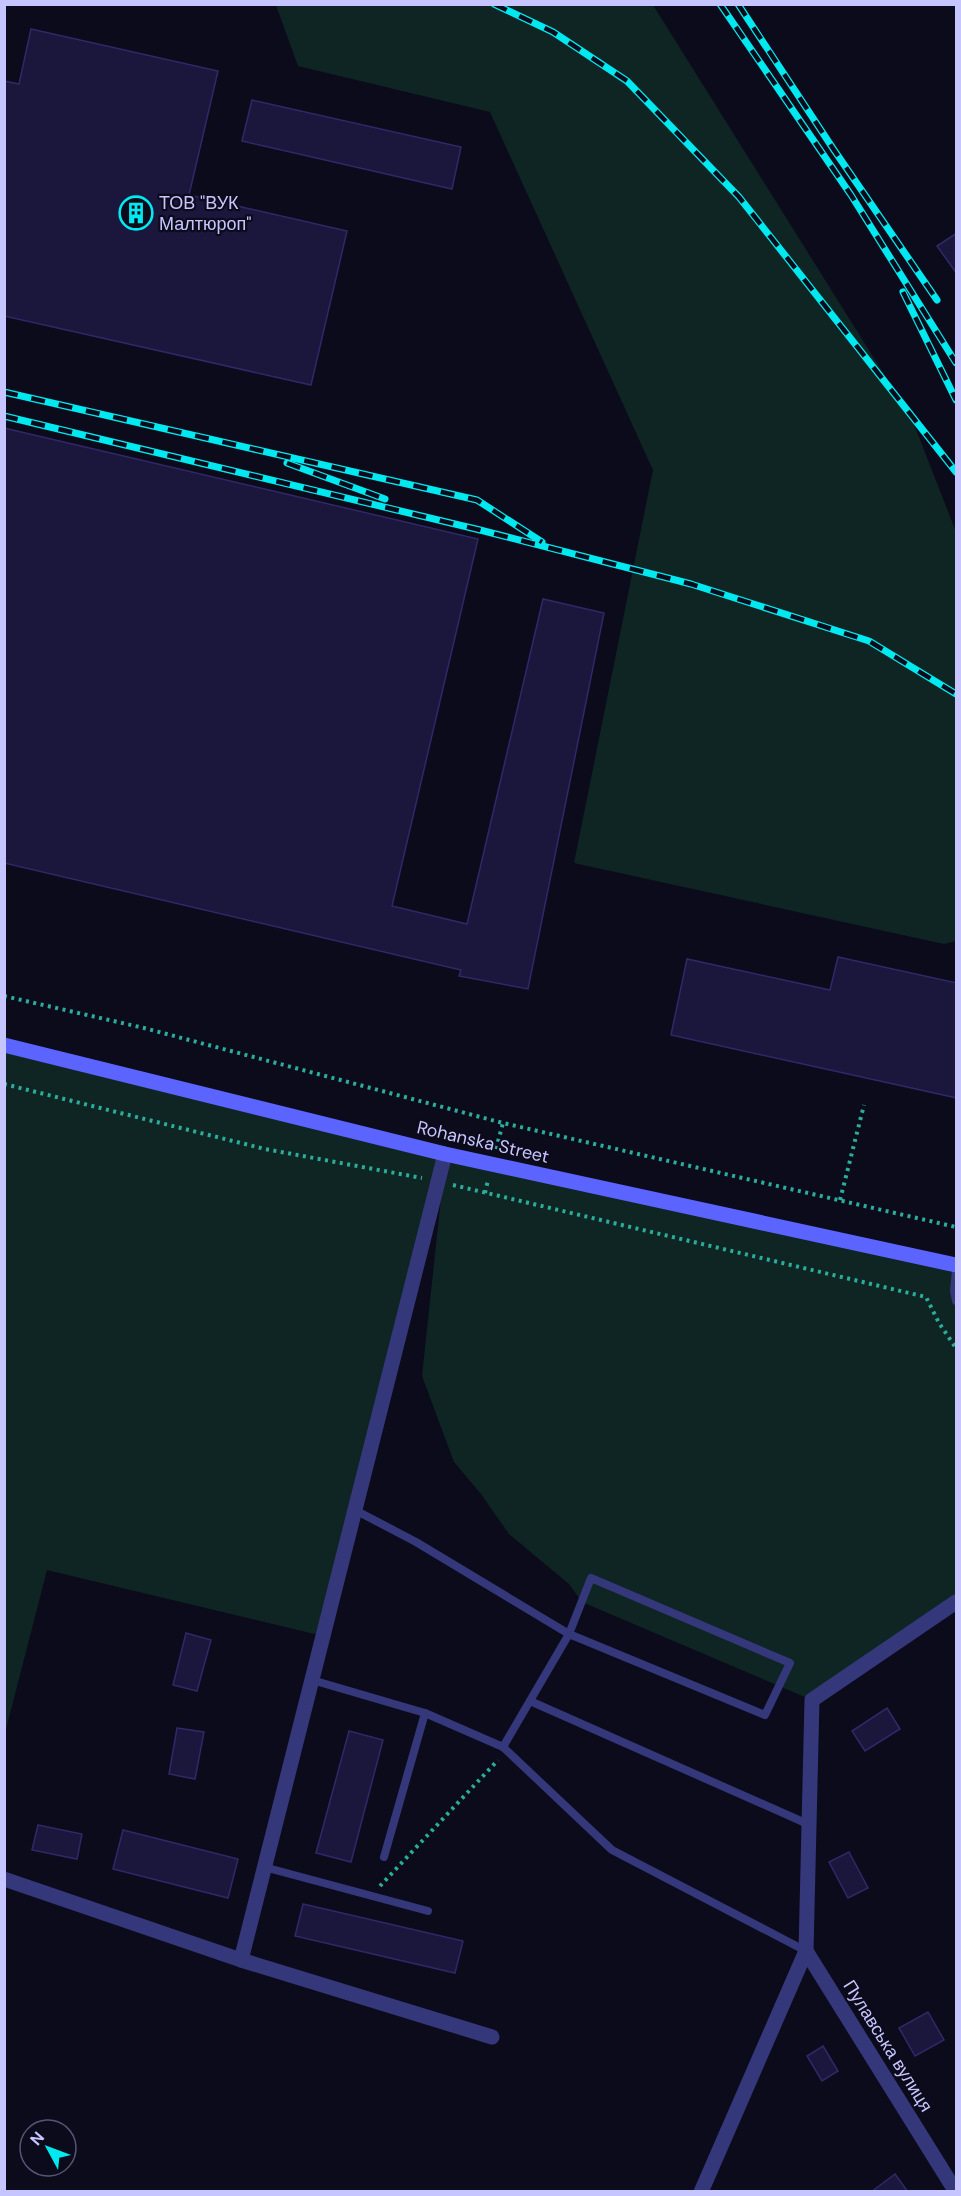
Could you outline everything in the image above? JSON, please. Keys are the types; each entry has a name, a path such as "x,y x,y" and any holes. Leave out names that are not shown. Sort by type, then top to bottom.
{"main road":[{"name":"Rohanska Street","path":"4,1045 445,1154 957,1265"}],"street":[{"path":"241,1960 445,1154"},
{"path":"701,2192 806,1951 812,1700 957,1602"},
{"path":"4,1879 241,1960 492,2037"},
{"name":"Пулавська вулиця","path":"806,1951 956,2192"}],"lane":[{"path":"957,1270 954,1291 957,1301"},
{"path":"355,1510 416,1542 569,1634 765,1715 790,1663 591,1578 569,1634 505,1748"},
{"path":"312,1680 425,1713 505,1748 612,1850 806,1951"},
{"path":"530,1701 810,1825"},
{"path":"384,1857 425,1713"},
{"path":"264,1866 428,1911"}],"path":[{"path":"4,996 144,1028 503,1123 957,1227"},
{"path":"4,1084 265,1149 439,1182 926,1297 939,1323 957,1348"},
{"path":"840,1200 864,1105"},
{"path":"371,1896 505,1748"}],"green space":[{"path":"276,5 653,5 912,419 956,532 956,941 944,944 574,863 653,470 490,112 298,66"},
{"path":"5,1045 956,1265 956,1602 812,1700 582,1602 569,1584 509,1534 481,1494 454,1462 422,1376 445,1161 323,1636 47,1570 5,1733"}],"building":[{"name":"ТОВ \"ВУК Малтюроп\"","path":"31,29 218,71 189,195 347,231 311,385 4,316 4,81 19,84"},
{"path":"252,100 461,147 452,189 242,141"},
{"path":"957,233 957,274 937,246"},
{"path":"4,428 478,539 392,906 467,924 543,599 604,613 528,989 459,976 461,970 4,863"},
{"path":"838,957 957,983 957,1098 671,1035 687,959 830,990"},
{"path":"186,1633 211,1640 197,1691 173,1685"},
{"path":"887,1708 900,1729 865,1751 852,1731"},
{"path":"177,1728 204,1732 195,1779 169,1774"},
{"path":"349,1731 383,1740 351,1862 316,1853"},
{"path":"38,1825 82,1834 77,1859 32,1850"},
{"path":"123,1830 238,1859 228,1898 113,1869"},
{"path":"849,1852 868,1888 848,1898 829,1862"},
{"path":"303,1904 463,1941 455,1973 295,1936"},
{"path":"928,2012 944,2040 915,2056 899,2028"},
{"path":"823,2046 838,2071 822,2081 807,2056"},
{"path":"895,2174 908,2192 871,2192"}],"railway":[{"path":"494,4 553,32 627,81 739,197 956,472"},
{"path":"720,4 851,195 956,363"},
{"path":"738,4 937,300"},
{"path":"903,292 956,400"},
{"path":"4,392 477,500 542,542"},
{"path":"4,416 480,530 691,584 869,641 956,694"},
{"path":"287,463 385,499"}],"place":[{"name":"ТОВ \"ВУК Малтюроп\"","path":"136,213"}]}
